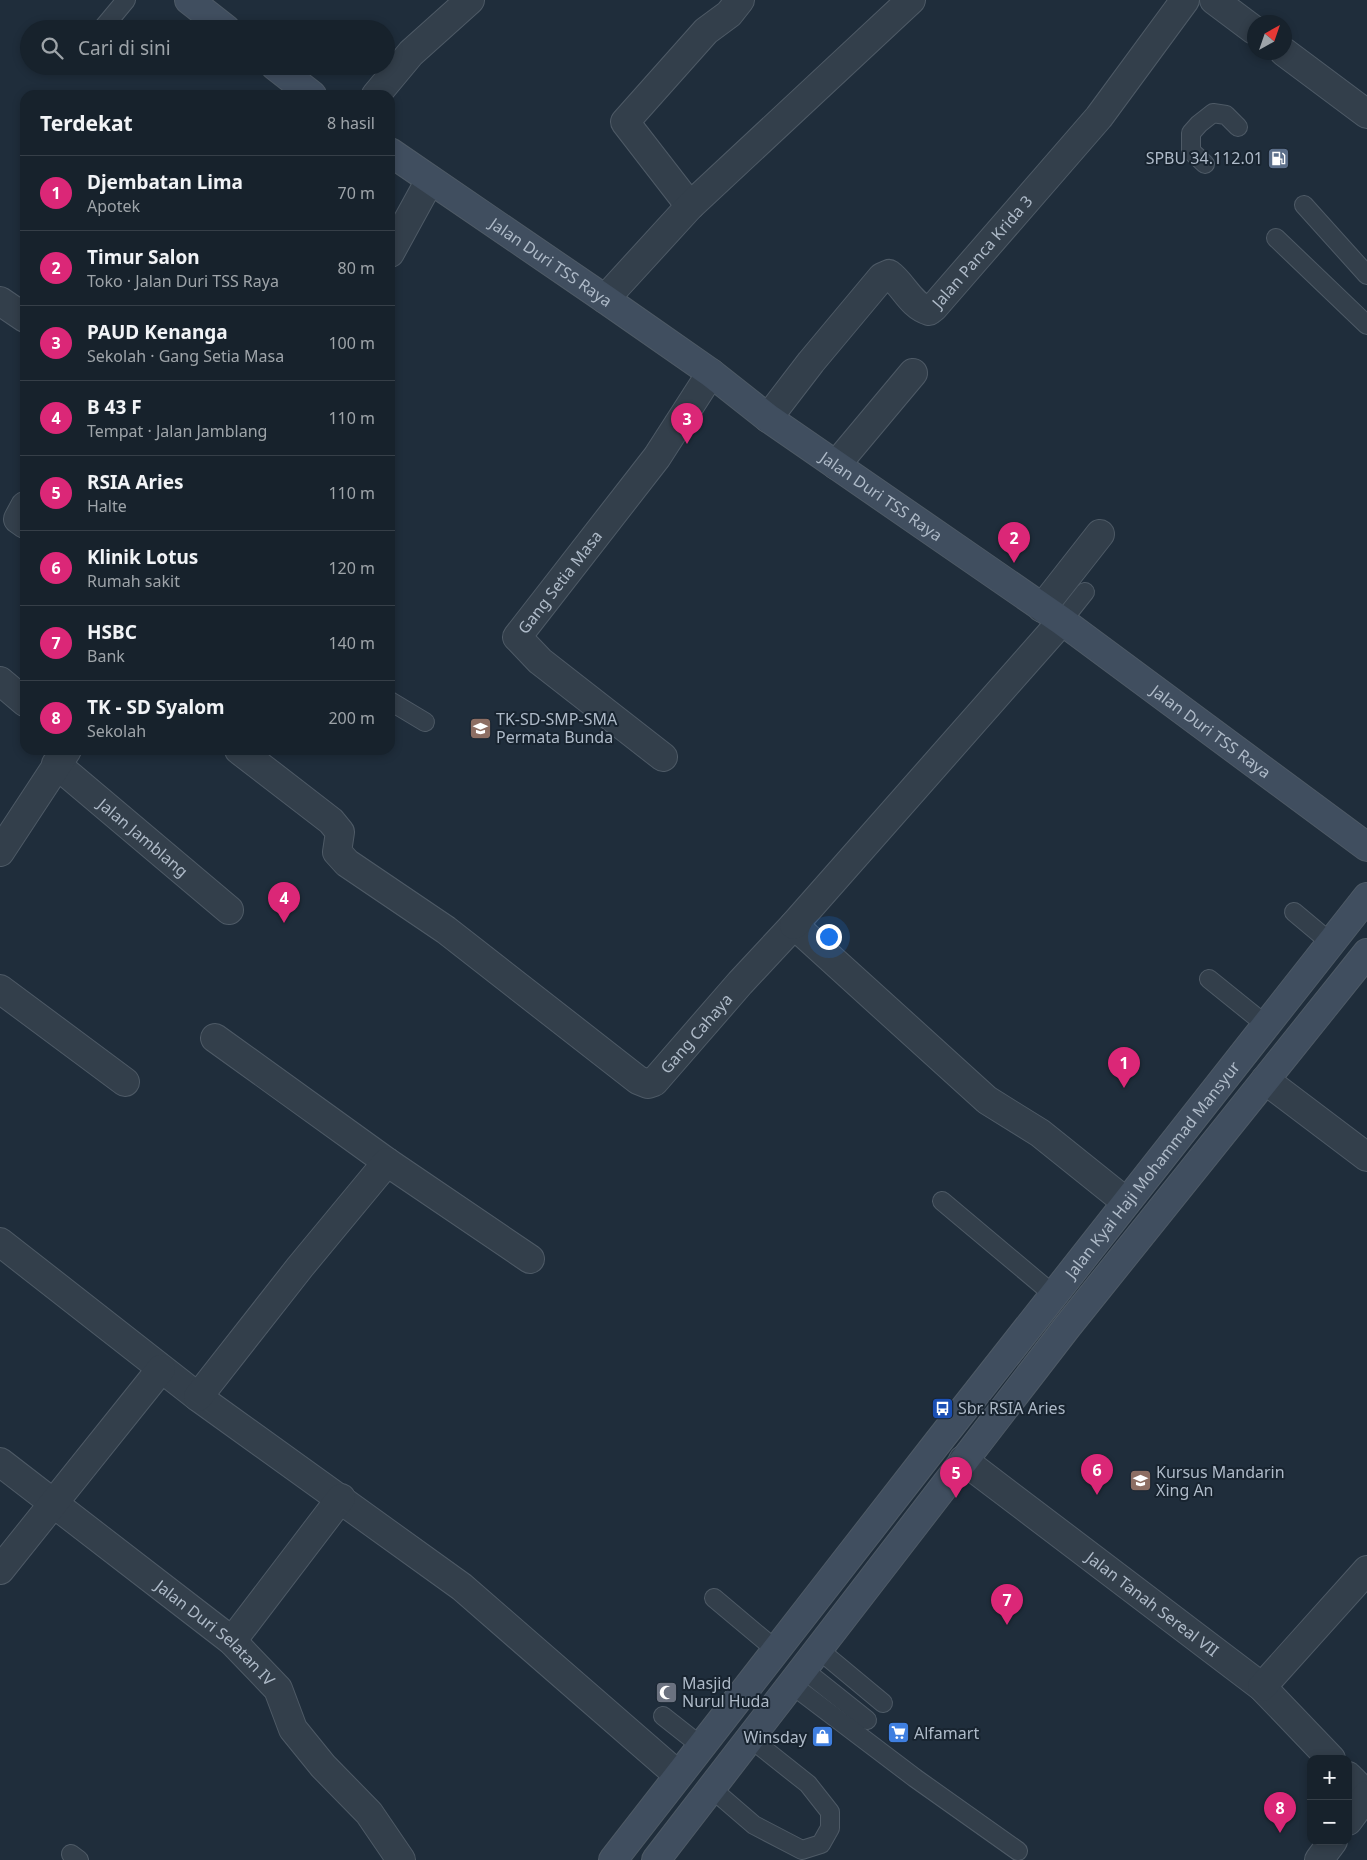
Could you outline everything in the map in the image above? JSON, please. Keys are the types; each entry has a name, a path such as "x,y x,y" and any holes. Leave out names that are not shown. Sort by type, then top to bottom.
{"main road":[{"path":"189,0 215,20"},
{"path":"286,75 306,90"},
{"name":"Jalan Duri TSS Raya","path":"395,156 605,299 711,373 768,418 1052,614 1367,847"},
{"name":"Jalan Kyai Haji Mohammad Mansyur","path":"613,1860 938,1442 1367,897"},
{"name":"Jalan Kyai Haji Mohammad Mansyur","path":"656,1860 1144,1228 1367,952"},
{"path":"938,1442 963,1460"}],"street":[{"path":"395,73 412,53 470,0"},
{"path":"690,206 624,122 706,31 729,14 740,0"},
{"path":"605,299 690,206 911,0"},
{"name":"Jalan Panca Krida 3","path":"768,418 811,362 882,277 889,274 894,278 919,307 929,311 934,307 1099,117 1186,0"},
{"path":"1214,0 1247,25"},
{"path":"1292,58 1367,114"},
{"path":"380,90 393,75"},
{"path":"395,244 430,180"},
{"path":"0,301 20,315"},
{"name":"Gang Setia Masa","path":"662,757 540,661 517,637 657,458 711,373"},
{"path":"836,465 913,373"},
{"path":"1100,534 1052,614 794,925 987,1100 1040,1133 1126,1202"},
{"path":"0,681 20,698"},
{"name":"Gang Cahaya","path":"245,755 331,821 340,832 337,852 347,863 446,930 638,1080 648,1084 654,1082 740,983 794,925"},
{"path":"0,852 61,757"},
{"name":"Jalan Jamblang","path":"61,757 230,910"},
{"path":"0,989 125,1082"},
{"path":"215,1038 387,1162 530,1259"},
{"path":"1264,1080 1367,1157"},
{"path":"198,1397 300,1267 387,1162"},
{"path":"0,1242 161,1370 462,1587 678,1775"},
{"path":"0,1570 161,1370"},
{"name":"Jalan Tanah Sereal VII","path":"963,1460 1262,1687 1327,1755"},
{"name":"Jalan Duri Selatan IV","path":"0,1462 232,1641 278,1689 293,1728 323,1766 370,1813 401,1860"},
{"path":"232,1641 341,1498"},
{"path":"1262,1687 1367,1570"},
{"path":"1352,1780 1367,1795 1352,1815"},
{"path":"1319,1860 1330,1845"}],"lane":[{"path":"109,20 126,0"},
{"path":"1205,164 1191,151 1191,133 1199,124 1213,113 1226,115 1238,127"},
{"path":"1304,205 1367,275"},
{"path":"1276,238 1367,325"},
{"path":"1052,614 1086,592"},
{"path":"395,704 425,722"},
{"path":"1294,912 1331,943"},
{"path":"1209,979 1266,1025"},
{"path":"942,1201 1054,1294"},
{"path":"714,1598 776,1650"},
{"path":"804,1667 883,1702"},
{"path":"804,1667 867,1720"},
{"path":"804,1667 858,1733 915,1778 1018,1851"},
{"path":"663,1716 701,1746"},
{"path":"711,1788 754,1825 802,1850 821,1844 830,1828 830,1812 808,1784 750,1738"}],"place":[{"name":"SPBU 34.112.01","path":"1279,158"},
{"name":"PAUD Kenanga","path":"687,444"},
{"name":"Timur Salon","path":"1014,563"},
{"name":"TK-SD-SMP-SMA Permata Bunda","path":"480,728"},
{"name":"B 43 F","path":"284,923"},
{"name":"Djembatan Lima","path":"1124,1088"},
{"name":"Sbr. RSIA Aries","path":"942,1408"},
{"name":"Kursus Mandarin Xing An","path":"1140,1481"},
{"name":"Klinik Lotus","path":"1097,1495"},
{"name":"RSIA Aries","path":"956,1498"},
{"name":"HSBC","path":"1007,1625"},
{"name":"Masjid Nurul Huda","path":"666,1692"},
{"name":"Alfamart","path":"898,1733"},
{"name":"Winsday","path":"823,1737"},
{"name":"TK - SD Syalom","path":"1280,1833"}]}
